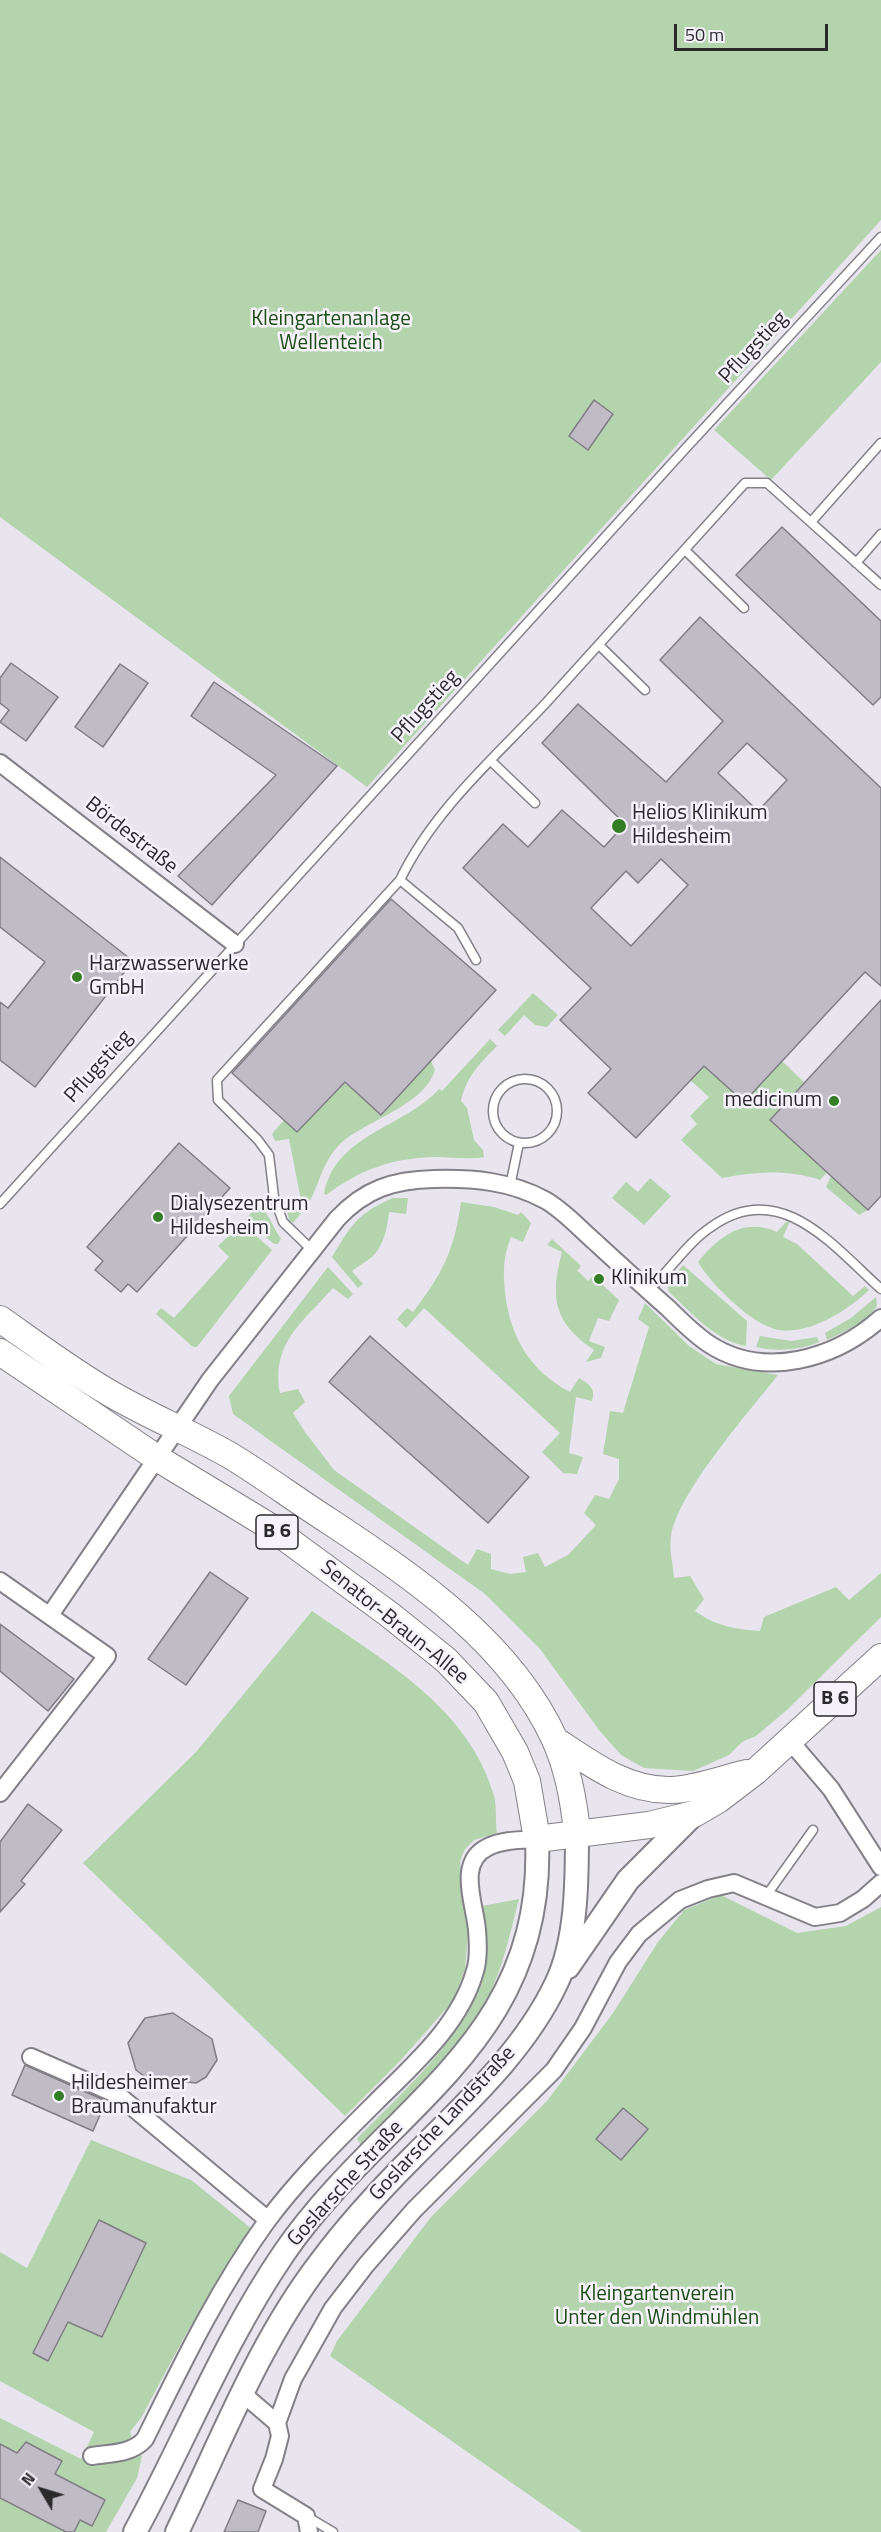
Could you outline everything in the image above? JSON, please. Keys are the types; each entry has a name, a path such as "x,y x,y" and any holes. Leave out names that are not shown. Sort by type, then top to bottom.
{"main road":[{"name":"Senator-Braun-Allee","path":"0,1319 112,1395 239,1461 365,1545 445,1606 499,1656 521,1684 555,1740 566,1771 574,1805 577,1833"},
{"name":"Senator-Braun-Allee","path":"0,1352 157,1458 269,1526 390,1615 465,1678 486,1702 515,1752 527,1781 537,1839"},
{"name":"B 6","path":"537,1839 649,1825 694,1814 718,1800 756,1771 881,1657"},
{"name":"B 6","path":"555,1740 602,1771 631,1784 670,1791 756,1771"},
{"path":"557,1983 624,1885 645,1861 694,1814"},
{"name":"Goslarsche Landstraße","path":"182,2522 272,2336 295,2296 378,2193 463,2107 513,2051 536,2019 557,1983 571,1935 577,1833"},
{"name":"Goslarsche Straße","path":"135,2532 248,2309 294,2239 346,2178 462,2058 495,2013 509,1988 527,1937 537,1888 537,1839"},
{"path":"166,2532 182,2522"}],"street":[{"name":"Bördestraße","path":"0,763 235,944"},
{"path":"50,1615 210,1380 337,1219 352,1203 369,1192 406,1182 466,1178 510,1186 551,1204 710,1345 733,1355 756,1361 788,1362 828,1352 859,1336 881,1318"},
{"path":"0,1581 107,1656 0,1793"},
{"path":"790,1742 831,1789 881,1867"},
{"path":"92,2456 127,2451 138,2447 145,2439 216,2300 268,2220 322,2156 432,2044 462,2006 476,1969 477,1930 469,1879 472,1864 477,1855 490,1846 537,1839"},
{"name":"Goslarsche Landstraße","path":"308,2524 262,2489 274,2459 280,2436 278,2423 293,2379 333,2308 366,2265 414,2210 554,2070 584,2028 618,1962 639,1934 680,1900 708,1889 734,1883 815,1917 840,1913 863,1899 881,1883"},
{"path":"31,2057 118,2095 268,2220"},
{"path":"243,2394 278,2423"}],"lane":[{"name":"Pflugstieg","path":"0,1203 661,475 881,237"},
{"path":"811,522 881,443"},
{"path":"312,1251 283,1222 274,1197 269,1155 258,1140 218,1100 217,1080 400,880 411,857 443,813 745,483 767,483 881,585"},
{"path":"856,563 881,534"},
{"path":"684,550 744,608"},
{"path":"599,645 645,690"},
{"path":"491,761 535,803"},
{"path":"400,880 458,928 476,960"},
{"path":"525,1079 536,1081 552,1094 557,1114 548,1133 540,1140 519,1143 501,1132 494,1114 495,1103 506,1086 525,1079"},
{"path":"510,1186 519,1143"},
{"path":"647,1290 709,1228 740,1212 765,1210 788,1214 809,1225 881,1289"},
{"path":"766,1896 813,1830"},
{"path":"308,2524 333,2532"}],"green space":[{"name":"Kleingartenanlage Wellenteich","path":"0,0 881,0 881,220 367,787 0,517"},
{"path":"881,250 881,362 771,480 714,430"},
{"path":"533,993 558,1015 547,1027 535,1025 524,1015 505,1036 498,1030"},
{"path":"490,1039 497,1046 470,1078 461,1101 467,1108 474,1140 483,1150 484,1157 420,1158 391,1163 352,1178 326,1195 324,1194 331,1174 342,1158 356,1145 408,1113 439,1089 442,1091"},
{"path":"431,1061 435,1070 429,1082 419,1093 408,1103 352,1134 336,1148 308,1204 293,1223 289,1220 286,1204 301,1200 289,1139 275,1141 272,1134 284,1120 297,1132 345,1082 382,1115"},
{"path":"782,1061 804,1082 770,1120 827,1172 820,1180 783,1173 747,1174 722,1178 681,1140 697,1124 690,1116 709,1097 690,1080 704,1066 744,1102"},
{"path":"831,1176 868,1210 859,1215 826,1187"},
{"path":"650,1178 671,1196 644,1225 612,1198 626,1182 638,1192"},
{"path":"393,1198 408,1198 406,1214 389,1212 386,1231 379,1247 372,1257 352,1271 363,1284 358,1288 332,1257 356,1221 371,1209"},
{"path":"461,1202 494,1207 518,1215 521,1212 531,1223 523,1242 511,1237 504,1264 505,1292 517,1338 533,1363 556,1384 570,1392 579,1378 589,1384 592,1390 592,1401 576,1397 569,1453 583,1457 577,1474 563,1473 542,1452 560,1433 424,1308 406,1328 397,1319 407,1308 413,1312 440,1273 451,1248"},
{"path":"257,1208 263,1208 268,1216 281,1239 278,1244 274,1244 245,1219"},
{"path":"790,1221 783,1237 797,1244 853,1296 865,1286 869,1290 849,1307 823,1322 795,1330 781,1330 769,1327 739,1308 711,1280 698,1262 714,1245 733,1232 753,1227 777,1232 786,1222"},
{"path":"242,1223 272,1250 197,1347 193,1347 156,1314 161,1308 174,1318 229,1257 218,1246"},
{"path":"552,1239 581,1266 577,1271 588,1281 593,1276 619,1300 609,1321 598,1318 589,1341 605,1347 601,1358 586,1362 594,1350 570,1329 558,1308 556,1283 562,1252 547,1245"},
{"path":"683,1265 747,1321 746,1346 714,1332 669,1292 667,1285"},
{"path":"328,1267 353,1294 348,1299 333,1288 292,1334 280,1360 278,1376 280,1393 298,1389 305,1402 293,1413 334,1470 468,1565 477,1549 491,1554 491,1569 510,1574 526,1572 523,1557 538,1553 545,1567 568,1555 596,1525 584,1513 595,1495 609,1499 619,1479 619,1459 603,1454 610,1411 623,1413 649,1327 638,1319 645,1303 689,1346 716,1364 778,1375 700,1475 676,1518 671,1536 674,1578 690,1576 704,1599 695,1611 726,1626 760,1631 764,1617 836,1587 849,1600 881,1573 881,1617 788,1709 756,1736 742,1742 729,1755 693,1771 644,1768 621,1755 599,1730 540,1649 485,1594 233,1414 229,1396"},
{"path":"876,1297 877,1306 873,1312 855,1326 827,1340 825,1333 851,1318"},
{"path":"760,1336 791,1341 817,1337 819,1342 780,1350 756,1347"},
{"path":"312,1611 420,1688 465,1736 482,1765 494,1796 497,1833 474,1840 465,1849 460,1861 468,1933 465,1970 453,2001 400,2061 345,2116 83,1863 196,1752"},
{"name":"Kleingartenverein Unter den Windmühlen","path":"721,1895 797,1933 846,1926 881,1907 881,2532 582,2532 330,2356 337,2341 431,2217 547,2101 613,2013 658,1942 684,1910"},
{"path":"519,1899 497,1976 477,2018 447,2056 361,2145 357,2139 438,2054 471,2005 481,1979 485,1952 482,1906"},
{"path":"91,2140 191,2180 252,2229 187,2332 141,2418 130,2432 137,2451 142,2456 137,2478 106,2532 0,2532 0,2418 81,2459 94,2432 0,2381 0,2252 27,2268"}],"building":[{"path":"594,400 613,414 588,450 569,436"},
{"path":"782,527 881,621 881,697 873,705 736,575"},
{"path":"700,617 881,788 881,986 865,972 744,1102 704,1066 636,1138 588,1093 611,1069 560,1020 591,988 463,868 503,824 528,847 562,810 604,847 625,824 542,743 578,704 666,782 723,721 660,660","holes":["747,743 787,780 758,811 718,773","661,859 688,885 631,946 591,908 626,871 638,883"]},
{"path":"11,663 58,697 26,741 0,722 9,710 0,703 0,678"},
{"path":"120,664 148,683 103,747 75,727"},
{"path":"214,682 337,766 212,905 178,876 276,775 191,716"},
{"name":"Harzwasserwerke GmbH","path":"0,857 133,961 35,1087 0,1060 0,1002 8,1008 45,962 0,927"},
{"path":"391,899 496,990 381,1115 345,1082 297,1132 232,1073"},
{"name":"medicinum","path":"881,1000 881,1196 868,1210 770,1120"},
{"name":"Dialysezentrum Hildesheim","path":"179,1143 230,1188 137,1292 128,1284 121,1292 95,1270 103,1261 87,1247"},
{"path":"370,1336 529,1477 488,1523 329,1382"},
{"path":"210,1572 248,1598 186,1685 148,1659"},
{"path":"0,1624 74,1679 48,1711 0,1671"},
{"path":"28,1804 62,1830 21,1881 25,1884 0,1912 0,1842"},
{"path":"173,2013 212,2039 217,2060 206,2077 196,2083 180,2081 157,2086 136,2070 128,2043 145,2018"},
{"path":"25,2065 106,2101 93,2131 12,2095"},
{"path":"623,2108 648,2129 621,2160 596,2139"},
{"path":"99,2220 146,2243 102,2337 68,2322 48,2361 33,2353"},
{"path":"26,2442 62,2461 55,2474 105,2500 92,2526 80,2520 74,2532 66,2532 0,2498 0,2444 17,2453"},
{"path":"238,2500 266,2511 258,2532 224,2532"}],"place":[{"name":"Helios Klinikum Hildesheim","path":"619,826"},
{"name":"Harzwasserwerke GmbH","path":"77,977"},
{"name":"medicinum","path":"834,1101"},
{"name":"Dialysezentrum Hildesheim","path":"158,1217"},
{"name":"Klinikum","path":"599,1279"},
{"name":"Hildesheimer Braumanufaktur","path":"59,2096"}]}
